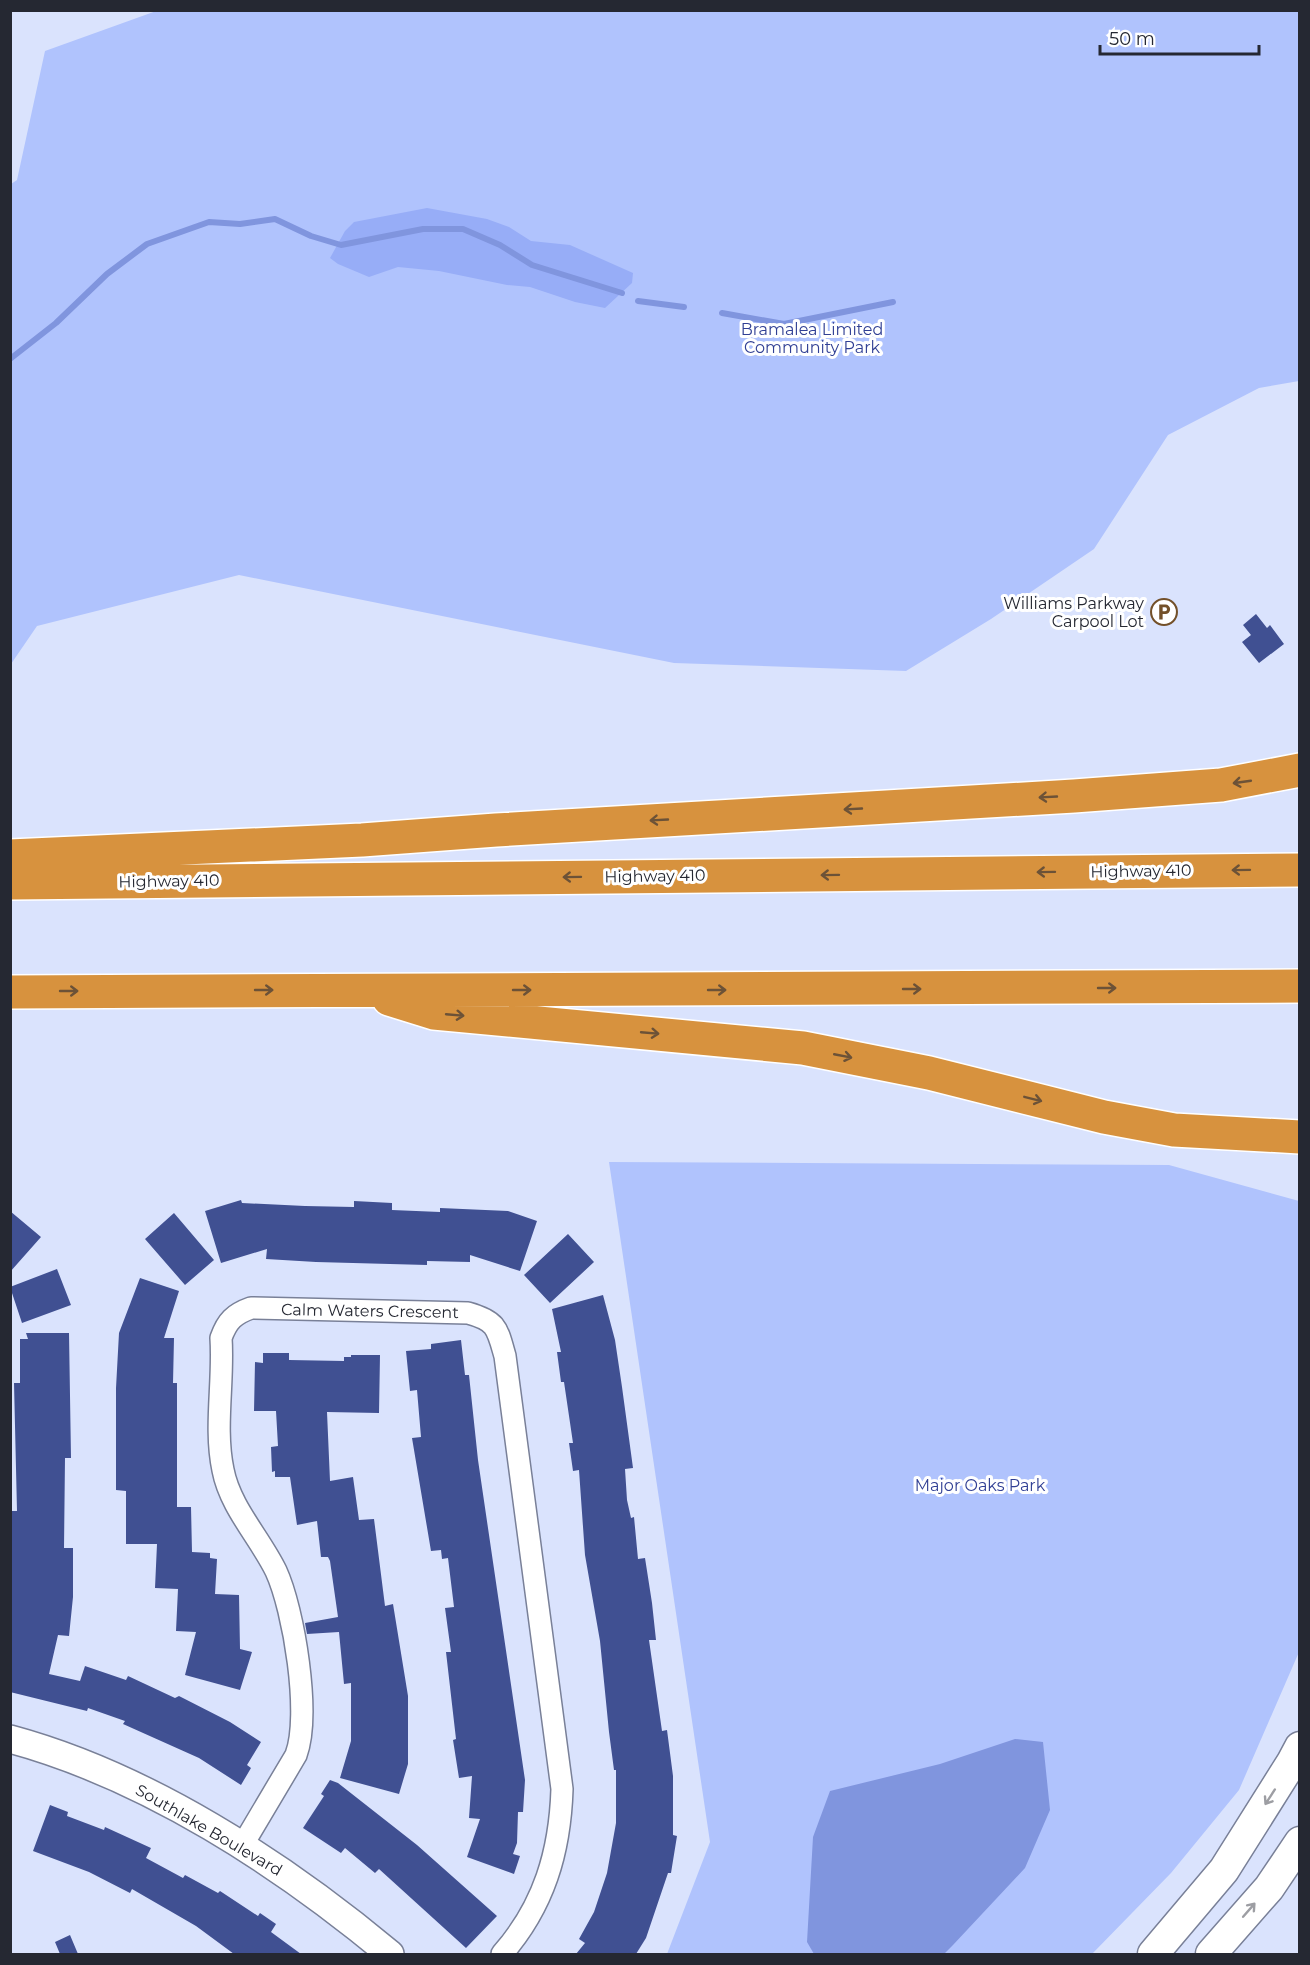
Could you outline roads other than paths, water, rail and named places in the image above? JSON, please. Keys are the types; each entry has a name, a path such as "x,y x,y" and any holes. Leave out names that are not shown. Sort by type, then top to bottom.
{"highway":[{"path":"10,856 362,840 1085,795 1221,785 1299,770"},
{"name":"Highway 410","path":"10,883 1299,870"},
{"path":"10,992 359,989 853,990 1299,986"},
{"path":"359,989 434,1013 802,1048 929,1073 1104,1117 1174,1130 1299,1137"}],"main road":[{"path":"1153,1954 1224,1870 1299,1747"},
{"path":"1211,1954 1269,1888 1299,1842"}],"street":[{"name":"Calm Waters Crescent","path":"242,1846 296,1755 301,1741 302,1702 287,1597 275,1571 234,1500 223,1471 220,1338 225,1327 230,1319 251,1308 468,1313 487,1319 498,1332 505,1356 562,1789 561,1824 546,1887 529,1917 502,1954"},
{"name":"Southlake Boulevard","path":"10,1739 42,1747 111,1775 242,1846 324,1901 390,1954"}],"waterway":[{"path":"10,359 56,323 107,274 147,244 209,222 240,224 275,219 311,236 341,245 423,229 463,229 500,245 532,265 622,293"},
{"path":"638,301 684,307"},
{"path":"722,313 784,324 893,302"}],"place":[{"name":"Williams Parkway Carpool Lot","path":"1164,612"}],"park label":[{"name":"Bramalea Limited Community Park","path":"812,338"},
{"name":"Major Oaks Park","path":"980,1485"}]}
